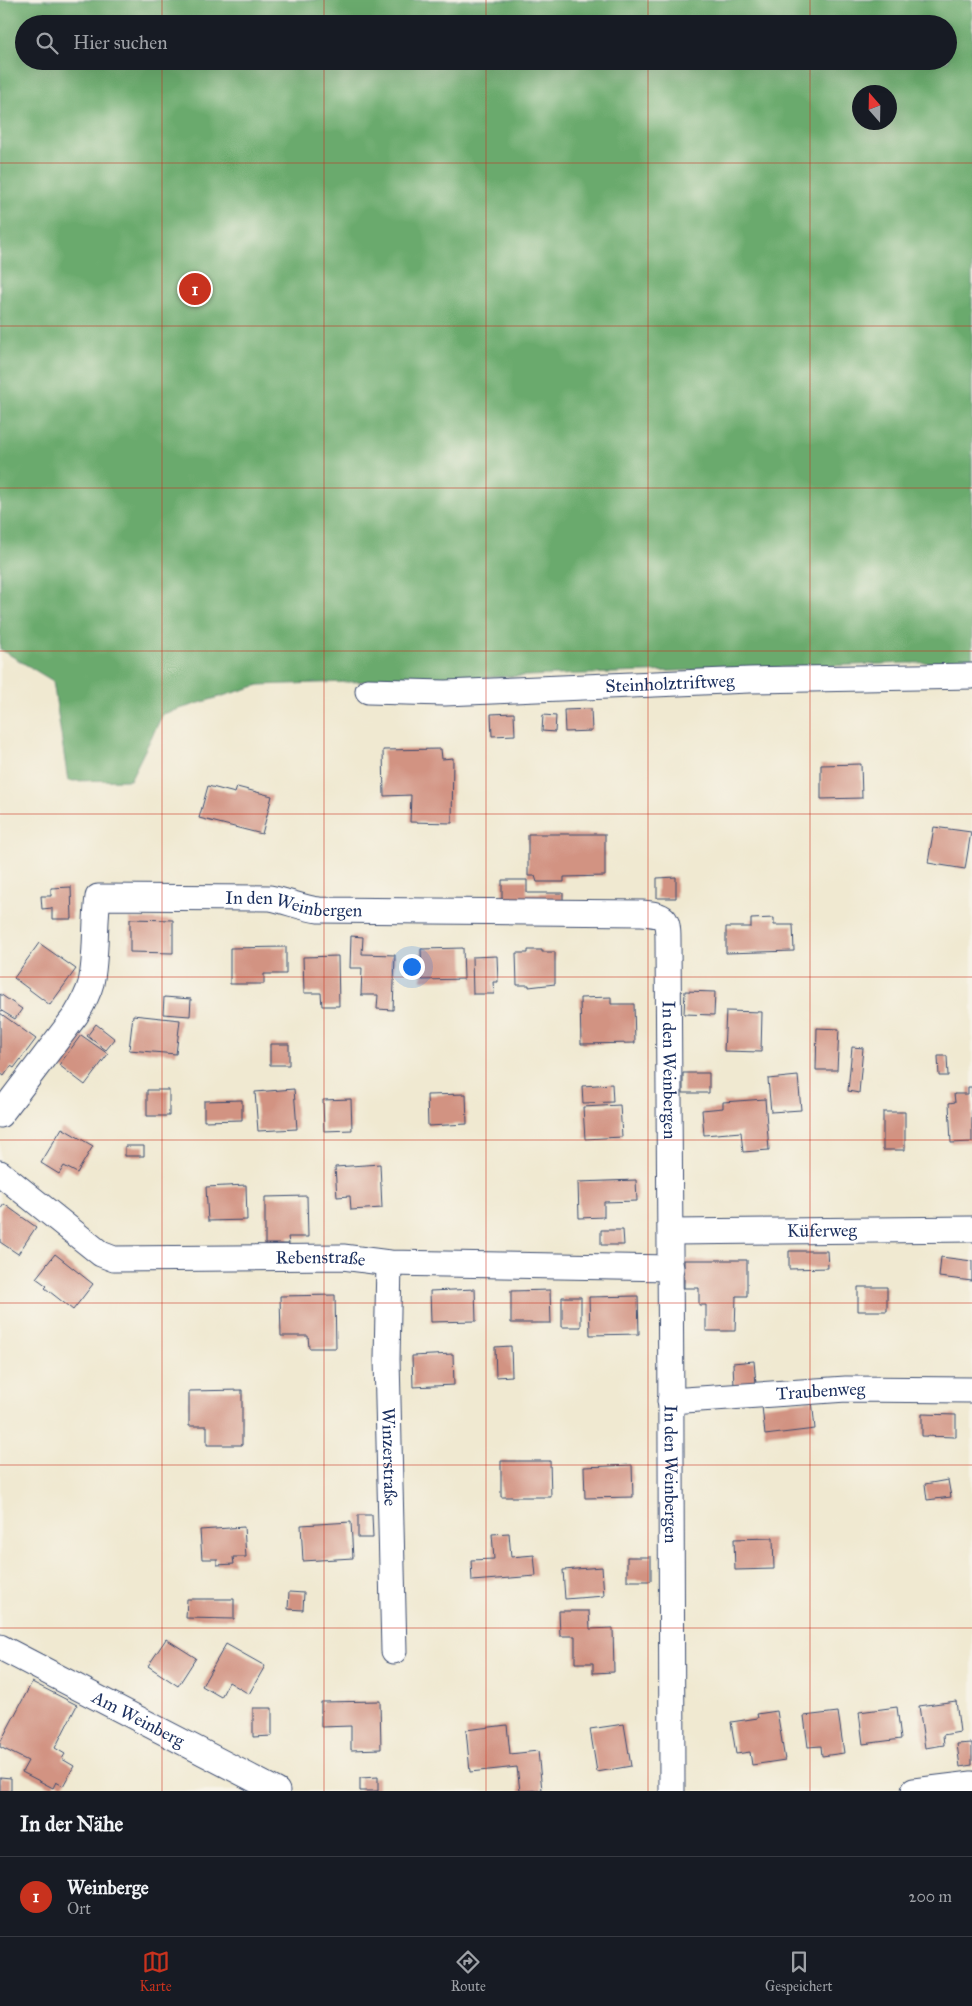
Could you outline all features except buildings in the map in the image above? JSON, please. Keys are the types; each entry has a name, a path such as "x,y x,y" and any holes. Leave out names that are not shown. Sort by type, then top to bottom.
{"street":[{"name":"Steinholztriftweg","path":"368,691 445,693 749,680 972,676"},
{"name":"In den Weinbergen","path":"0,1115 86,999 94,970 94,930 98,898 270,898 282,900 306,909 318,910 642,913 661,916 666,921 668,930 672,1232 670,1401 672,1791"},
{"name":"Rebenstraße","path":"0,1172 101,1254 114,1259 342,1257 389,1263 671,1268"},
{"name":"Küferweg","path":"672,1232 972,1230"},
{"name":"Winzerstraße","path":"389,1263 388,1359 394,1651"},
{"name":"Traubenweg","path":"670,1401 846,1389 972,1390"},
{"name":"Am Weinberg","path":"0,1647 277,1791"},
{"path":"914,1791 972,1784"}],"green space":[{"path":"0,0 972,0 972,661 259,685 163,714 130,780 68,781 53,681 0,649"}],"place":[{"name":"Weinberge","path":"195,289"}]}
